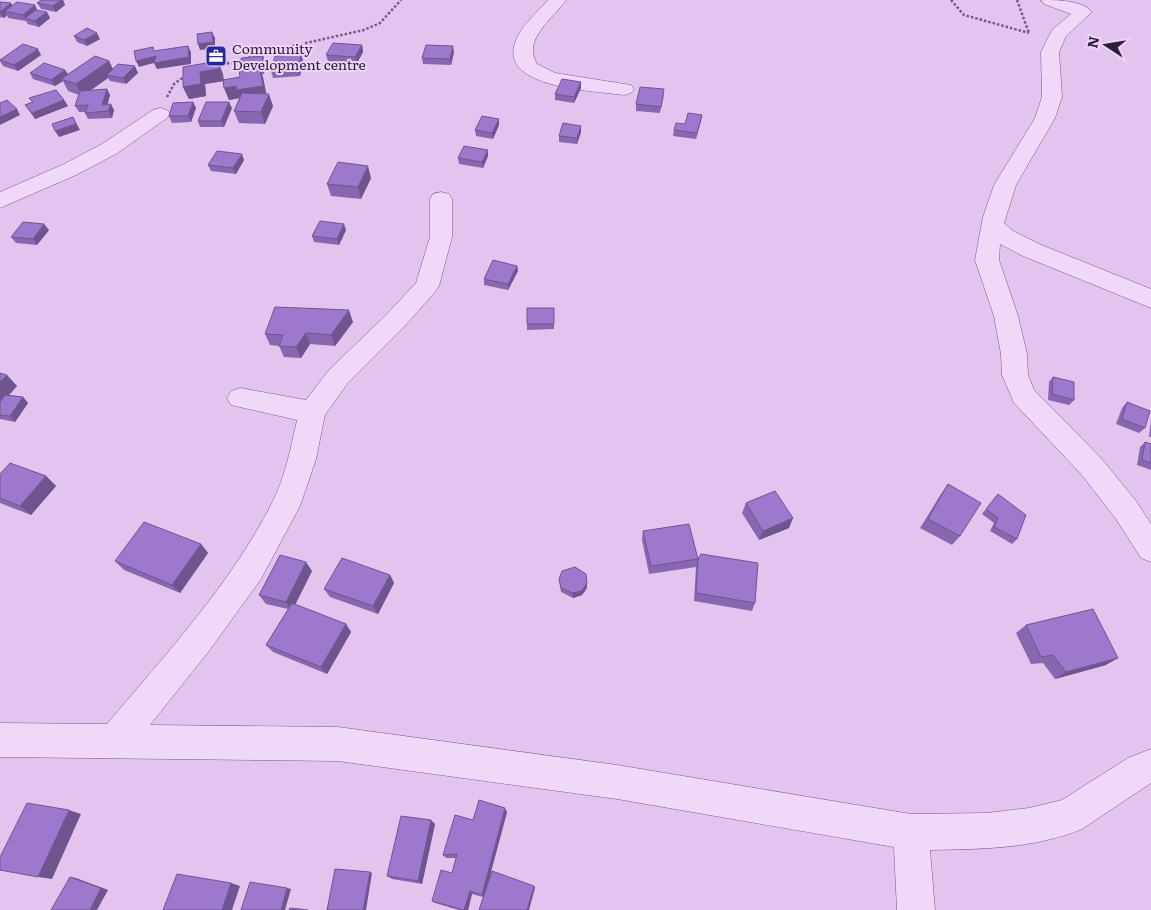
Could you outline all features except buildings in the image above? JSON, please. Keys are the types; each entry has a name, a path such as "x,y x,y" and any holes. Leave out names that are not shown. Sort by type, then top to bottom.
{"street":[{"path":"557,0 524,41 522,52 527,64 534,72 554,79 624,89"},
{"path":"1050,0 1090,8 1058,34 1050,52 1052,97 1045,118 1005,185 994,217 987,260 1006,316 1014,354 1015,376 1023,396 1091,466 1126,510 1151,549"},
{"path":"0,201 69,170 109,149 160,114"},
{"path":"115,741 198,640 250,569 286,506 302,459 312,412 338,377 395,322 427,286 440,237 441,199"},
{"path":"993,225 1005,237 1031,250 1151,299"},
{"path":"240,398 312,412"},
{"path":"0,740 338,744 618,782 912,832 987,831 1029,826 1069,816 1140,770 1151,766"},
{"path":"912,832 916,910"}],"path":[{"path":"213,68 288,47 364,30 380,23 401,0"},
{"path":"951,0 964,15 1029,33 1017,0"},
{"path":"160,114 170,89 181,77 188,75"}],"place":[{"name":"Community Development centre","path":"216,56"}]}
